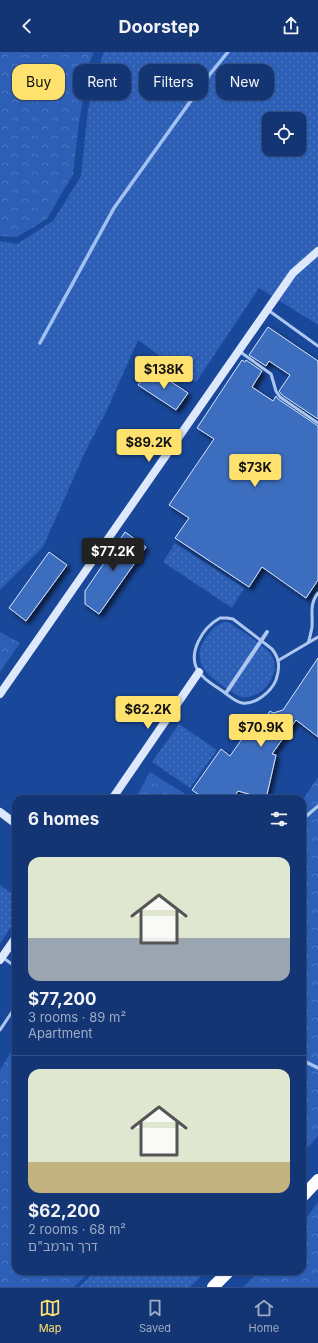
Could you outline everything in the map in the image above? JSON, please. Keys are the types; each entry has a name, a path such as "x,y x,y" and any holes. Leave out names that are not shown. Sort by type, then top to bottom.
{"highway":[{"path":"306,1193 318,1180"},
{"path":"213,1287 225,1275"}],"street":[{"path":"0,694 294,273 318,251"},
{"path":"226,693 267,632"},
{"path":"115,795 199,672"},
{"path":"0,812 12,821"},
{"path":"1,957 12,941"}],"lane":[{"path":"268,310 318,346"},
{"path":"239,351 271,374 276,391 280,397 318,423"},
{"path":"308,643 312,627 313,600 318,593"},
{"path":"220,618 227,618 232,619 272,649 278,660 279,667 272,687 255,701 242,703 226,693 199,672 196,666 195,656 200,637 207,628 220,618"},
{"path":"278,660 318,637"},
{"path":"306,816 318,806"},
{"path":"1,957 12,964"},
{"path":"0,1030 12,1012"}],"green space":[{"path":"0,52 94,52 89,64 73,64 73,100 83,100 73,174 47,219 17,237 0,236"},
{"path":"104,52 318,52 318,325 259,288 196,382 138,340 106,412 86,450 43,547 0,590 0,241 17,244 53,221 81,176 88,109 90,100 131,100 131,64 100,64"},
{"path":"175,543 244,588 232,608 163,562"},
{"path":"226,622 230,623 265,648 272,656 275,664 274,671 267,686 253,696 238,696 213,679 202,665 200,656 201,647 207,636 215,627"},
{"path":"0,632 20,643 0,672"},
{"path":"179,724 217,750 190,788 152,762"},
{"path":"150,772 187,795 137,795"},
{"path":"318,777 318,1136 306,1150 306,795"},
{"path":"0,885 12,894 12,925 0,944"},
{"path":"12,1050 12,1275 86,1275 74,1287 0,1287 0,1070"},
{"path":"318,1202 318,1287 243,1287 256,1275 306,1275 306,1218"},
{"path":"92,1275 202,1275 190,1287 79,1287"}],"building":[{"path":"268,327 318,361 318,419 282,395 279,391 290,375 269,361 266,366 249,355"},
{"path":"242,360 245,362 246,360 262,371 252,387 273,401 276,396 278,399 318,426 318,580 306,598 262,567 249,587 175,538 189,518 169,505 214,439 197,428"},
{"path":"155,371 188,393 176,410 138,385 144,377 149,380"},
{"path":"125,532 146,547 99,614 85,604 85,591"},
{"path":"49,552 67,565 26,621 9,608"},
{"path":"318,658 318,737 296,720 272,754 276,755 267,795 252,795 238,791 236,795 199,795 192,790 221,749 230,756 249,729 255,733 270,711 273,713 283,710"}],"waterway":[{"path":"40,343 114,208 210,74 228,52"},
{"path":"306,1062 318,1068"}]}
